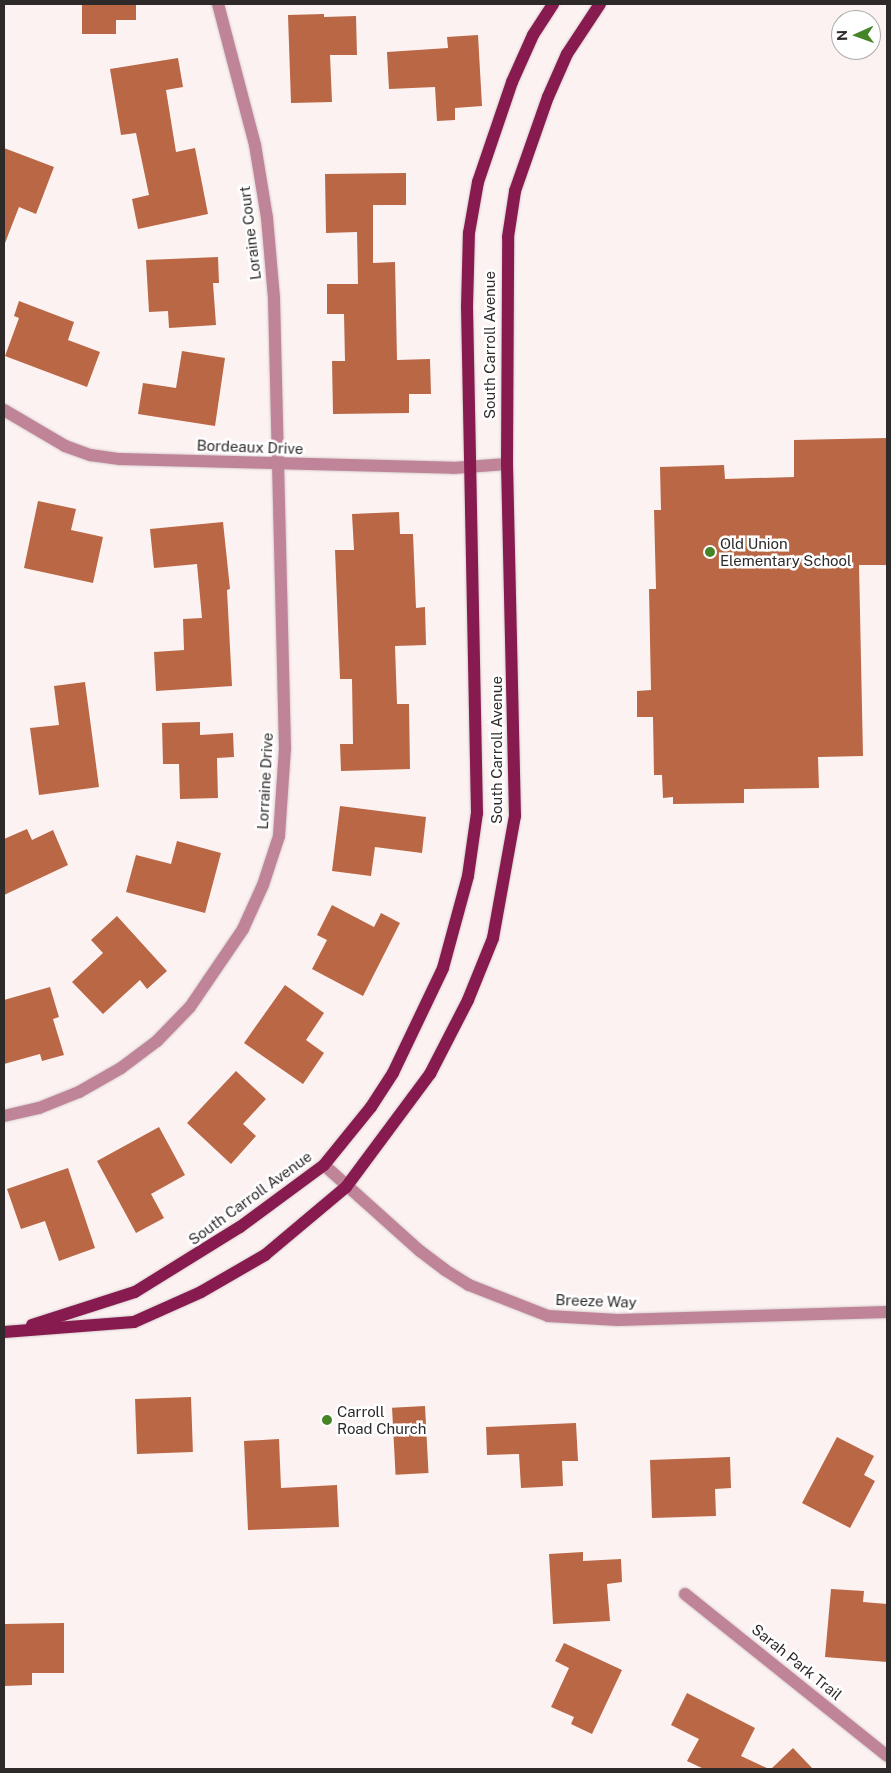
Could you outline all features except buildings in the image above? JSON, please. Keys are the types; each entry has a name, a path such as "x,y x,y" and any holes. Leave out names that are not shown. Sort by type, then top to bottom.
{"main road":[{"name":"South Carroll Avenue","path":"8,1332 135,1292 240,1227 324,1165 371,1107 406,1046 443,968 468,876 477,813 467,307 469,233 478,182 512,82 533,35 554,4"},
{"name":"South Carroll Avenue","path":"8,1332 134,1322 201,1292 265,1255 346,1187 430,1074 454,1032 493,938 504,892 515,816 516,754 506,464 505,307 508,237 515,191 548,97 567,54 600,4"}],"street":[{"name":"Loraine Court","path":"218,4 255,145 267,218 274,298 275,464"},
{"name":"Bordeaux Drive","path":"4,410 65,446 90,455 120,459 471,467 506,464"},
{"name":"Lorraine Drive","path":"4,1116 39,1108 79,1092 121,1068 157,1041 190,1007 217,970 242,929 263,885 278,836 283,793 275,464"},
{"name":"Breeze Way","path":"324,1165 346,1187 420,1252 453,1275 469,1285 548,1316 618,1320 887,1312"},
{"name":"Sarah Park Trail","path":"685,1594 887,1754"}],"place":[{"name":"Old Union Elementary School","path":"710,552"},
{"name":"Carroll Road Church","path":"327,1420"}]}
